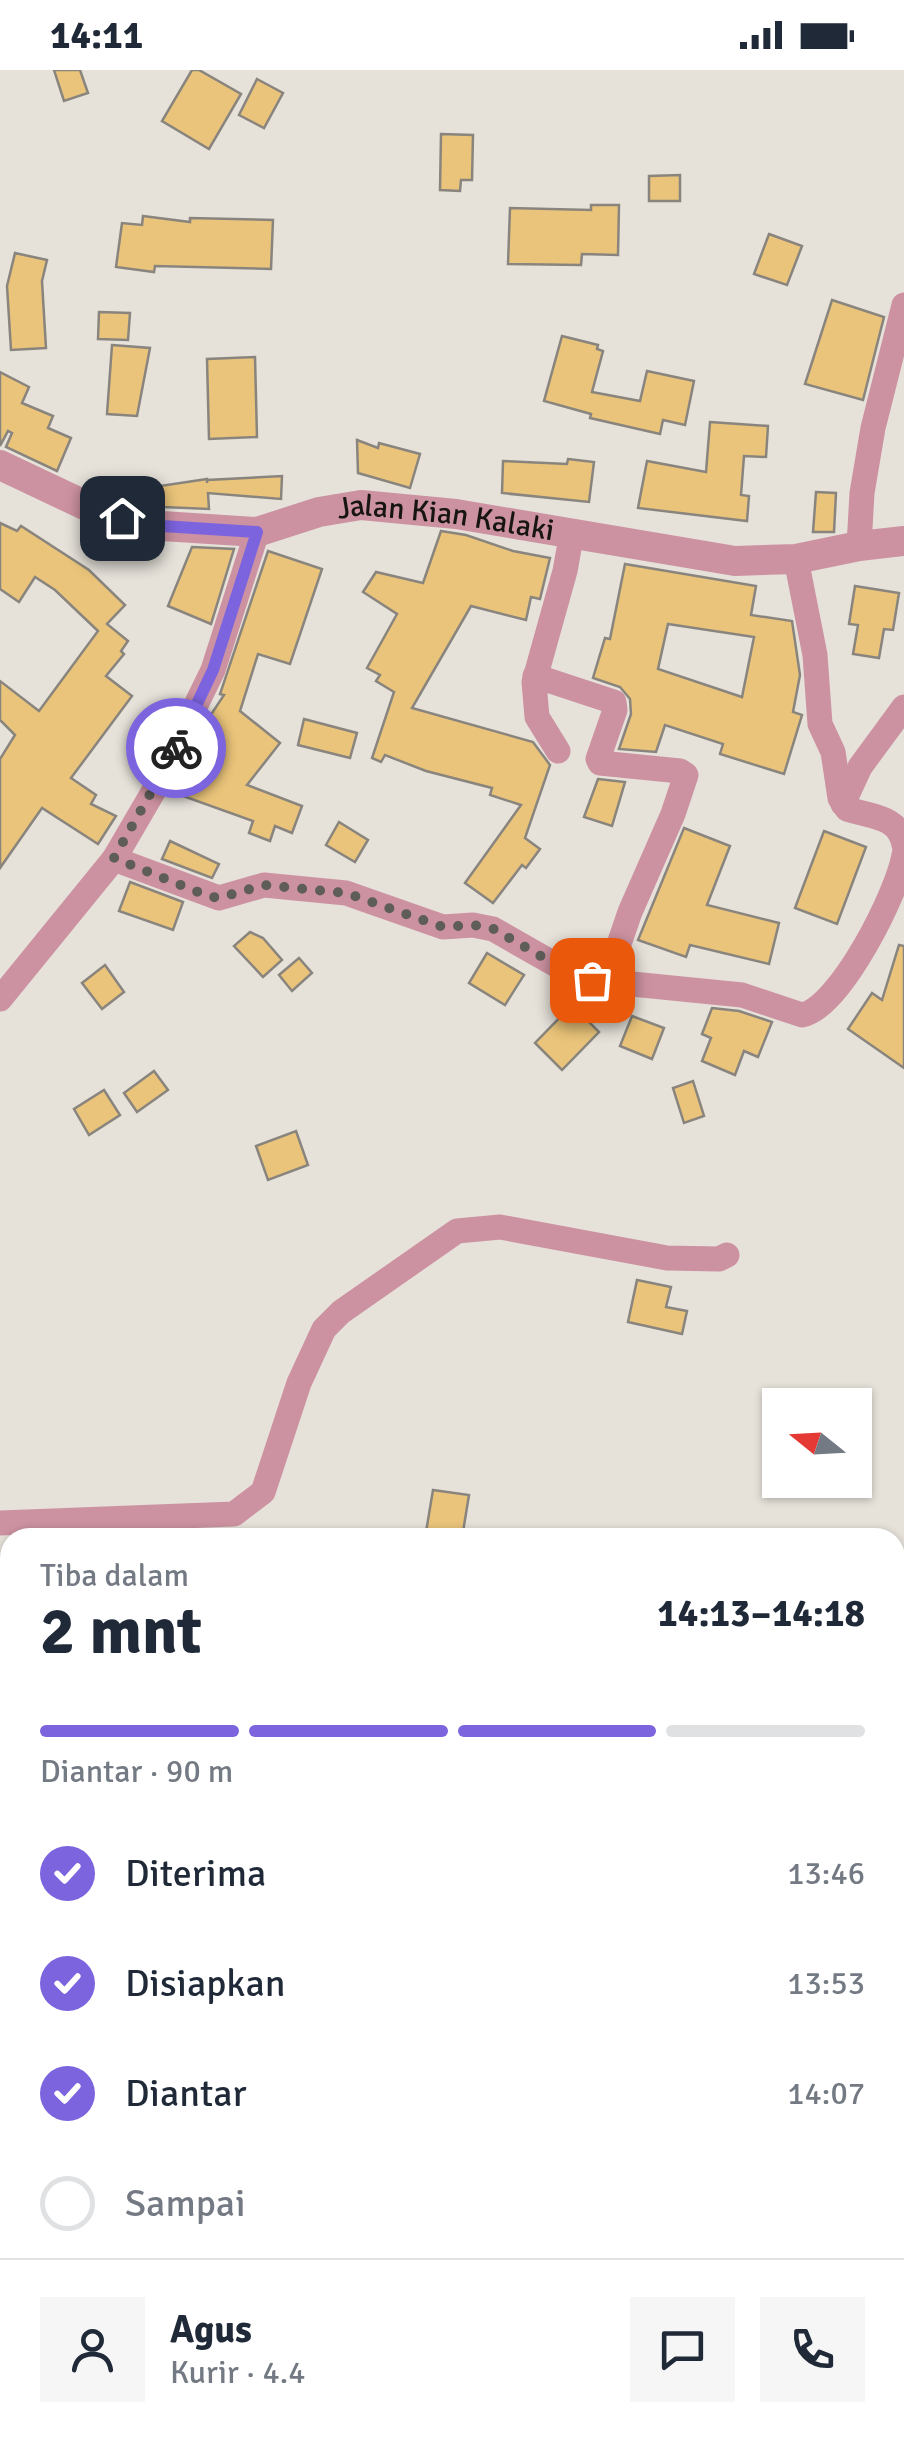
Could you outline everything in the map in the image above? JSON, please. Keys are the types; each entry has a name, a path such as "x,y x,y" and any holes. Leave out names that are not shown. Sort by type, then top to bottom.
{"street":[{"path":"859,546 862,492 873,428 904,305"},
{"name":"Jalan Kian Kalaki","path":"0,465 90,508 162,526 257,532 319,512 361,505 456,514 718,559 796,558 904,541"},
{"path":"0,999 114,858 174,753 213,670 257,532"},
{"path":"558,751 537,717 535,676 572,532"},
{"path":"796,558 815,655 820,724 833,752 843,804 847,809 895,823 904,845"},
{"path":"535,676 614,702 600,763 686,775 606,982"},
{"path":"843,804 860,766 904,707"},
{"path":"114,858 219,898 264,885 346,893 443,927 482,926 565,970 606,982 742,995 809,1015 837,988 864,951 904,854"},
{"path":"0,1523 234,1514 243,1510 267,1483 299,1383 324,1328 457,1231 500,1227 667,1258 727,1255"}],"building":[{"path":"54,70 80,70 88,93 64,101"},
{"path":"192,70 199,70 241,94 209,149 162,121"},
{"path":"257,79 283,93 264,128 239,115"},
{"path":"441,134 473,135 472,180 461,180 460,191 440,190"},
{"path":"680,175 680,201 649,201 649,176"},
{"path":"591,205 619,205 618,255 582,254 581,265 508,264 510,208 591,210"},
{"path":"143,216 190,222 190,218 273,220 271,269 155,266 154,272 116,267 122,223 142,225"},
{"path":"769,234 802,246 787,285 754,274"},
{"path":"15,253 47,260 42,281 46,348 11,350 7,286"},
{"path":"832,300 884,317 863,400 805,384"},
{"path":"99,312 130,313 128,340 98,339"},
{"path":"562,336 598,345 597,349 603,351 592,392 640,401 647,371 694,381 685,425 663,420 660,434 590,418 591,414 544,401"},
{"path":"112,345 150,348 137,416 107,414"},
{"path":"255,357 257,437 209,439 207,359"},
{"path":"0,372 29,387 22,403 53,416 48,428 71,438 57,471 6,447 12,433 8,431 0,446"},
{"path":"710,422 768,426 766,457 744,456 741,495 749,496 747,521 638,508 647,461 706,472"},
{"path":"357,440 378,448 379,443 420,454 410,488 358,473"},
{"path":"568,459 594,462 589,502 502,493 503,461 567,464"},
{"path":"282,476 281,499 208,493 209,509 163,507 160,486"},
{"path":"816,492 836,493 834,532 813,532"},
{"path":"0,523 17,531 21,526 89,570 125,605 107,624 128,641 121,651 124,654 106,676 132,696 71,778 96,795 91,804 116,816 98,844 42,808 0,868 0,759 15,735 0,720 0,681 39,711 98,631 55,590 35,577 19,602 0,589"},
{"path":"441,531 550,558 540,599 531,597 526,620 471,606 412,708 533,742 550,765 525,838 540,849 526,868 522,865 493,903 465,883 521,805 490,795 492,788 426,771 385,755 381,762 372,758 394,692 376,681 380,675 367,668 397,614 363,592 376,572 423,583"},
{"path":"192,547 234,549 211,624 168,606"},
{"path":"268,551 322,569 290,664 258,654 240,711 280,743 247,785 302,806 292,833 275,826 270,841 249,833 253,821 183,796 209,725 206,722 224,695 220,694"},
{"path":"625,564 756,586 751,615 792,621 800,675 793,712 802,715 784,774 720,754 723,744 665,725 656,752 619,749 631,714 630,699 620,687 593,678 605,638 610,639","holes":["668,624 754,637 742,697 658,669"]},
{"path":"855,586 899,593 893,630 884,629 879,658 853,654 858,625 849,624"},
{"path":"304,719 357,733 350,758 298,745"},
{"path":"598,779 625,782 612,826 584,817"},
{"path":"339,822 368,840 355,862 326,845"},
{"path":"684,828 730,846 707,905 779,923 769,964 690,945 686,957 638,940"},
{"path":"824,831 866,847 837,924 795,908"},
{"path":"170,841 219,864 212,878 162,859"},
{"path":"130,882 183,902 173,930 119,911"},
{"path":"250,932 263,938 282,960 263,977 234,946"},
{"path":"899,945 904,946 904,1068 848,1029 872,993 882,1000"},
{"path":"487,953 524,975 505,1005 469,983"},
{"path":"299,958 312,973 292,991 279,975"},
{"path":"105,965 124,992 102,1009 82,983"},
{"path":"572,1005 599,1032 562,1070 535,1043"},
{"path":"712,1008 739,1011 772,1022 758,1057 744,1051 735,1075 702,1061 711,1038 702,1034"},
{"path":"632,1016 664,1028 652,1059 620,1046"},
{"path":"154,1071 168,1090 137,1112 124,1093"},
{"path":"693,1081 704,1116 684,1123 673,1088"},
{"path":"104,1090 120,1115 89,1135 74,1109"},
{"path":"296,1131 308,1165 268,1180 256,1146"},
{"path":"637,1280 671,1287 666,1307 687,1311 682,1334 628,1322"},
{"path":"433,1490 469,1495 464,1528 427,1528"}],"way so far":[{"path":"176,748 114,858 208,896 230,896 264,885 298,886 346,893 443,927 492,928 565,970 592,980"}],"route":[{"path":"122,518 162,526 257,532 213,670 176,748"}]}
